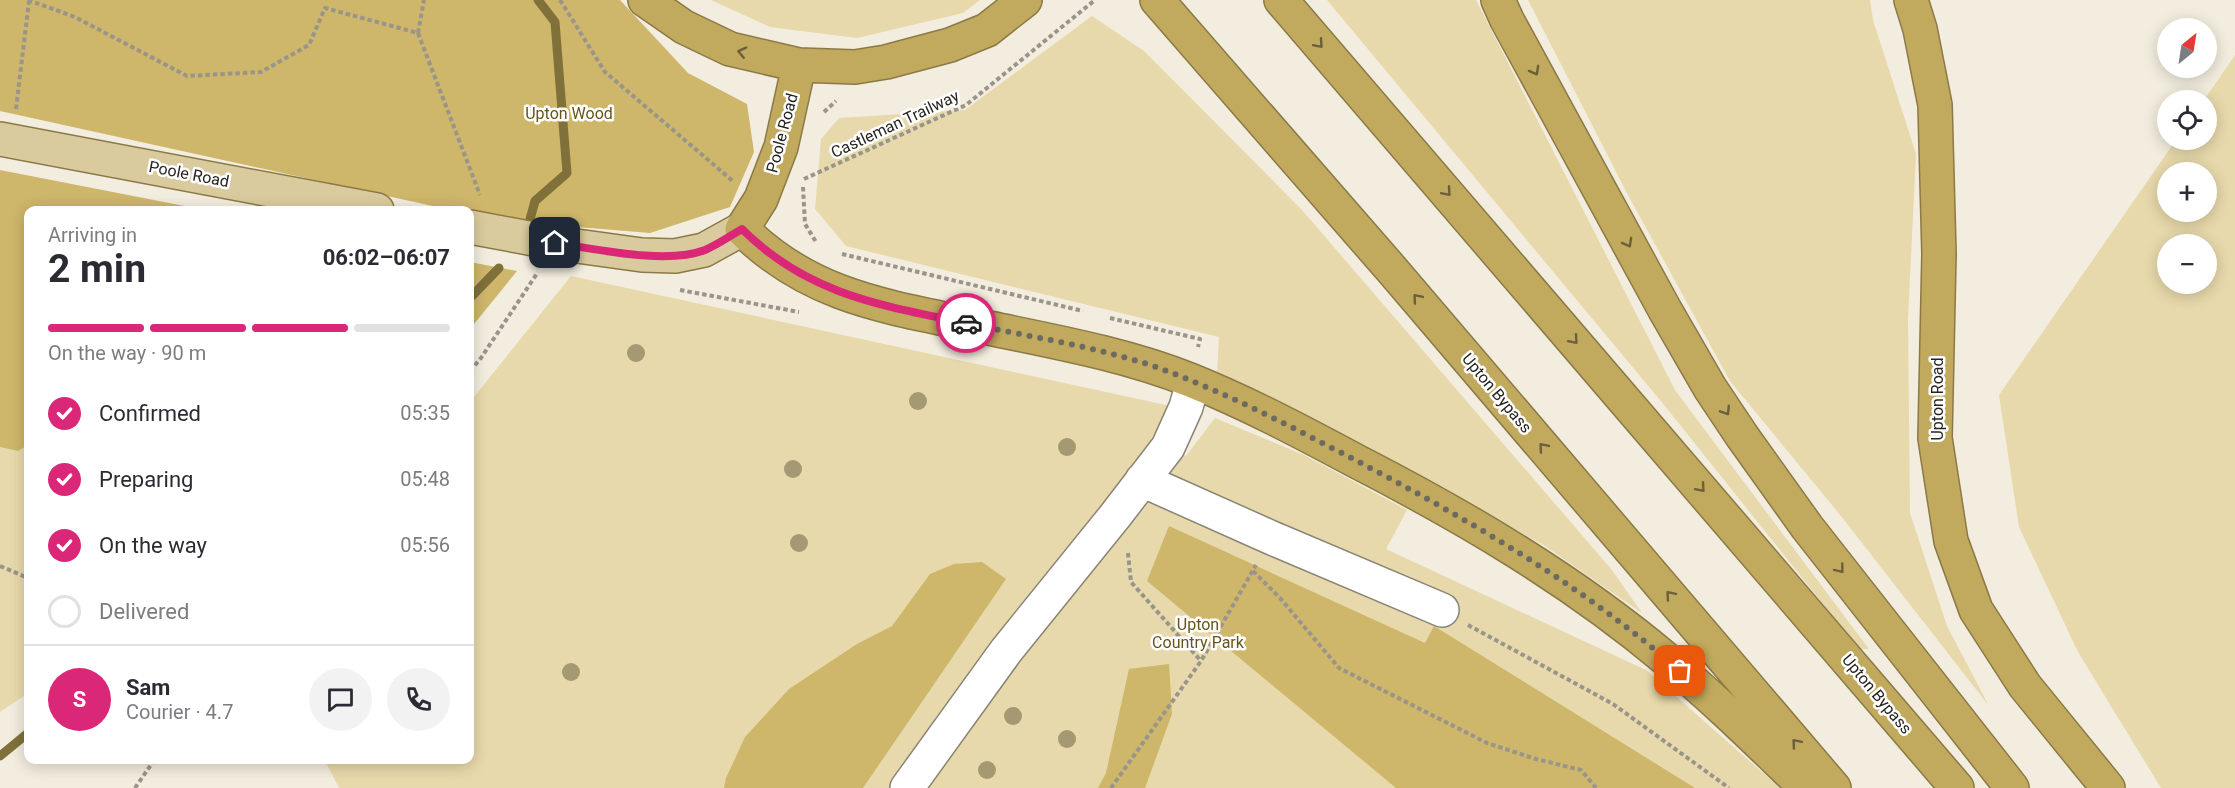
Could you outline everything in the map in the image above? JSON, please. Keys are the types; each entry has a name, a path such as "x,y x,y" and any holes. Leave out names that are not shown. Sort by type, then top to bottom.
{"highway":[{"path":"645,0 684,27 730,49 799,65 855,67 886,62 950,45 987,30 1025,0"},
{"name":"Upton Bypass","path":"1281,0 1957,788"},
{"path":"1498,0 1665,310 1710,388 1807,527 2012,788"},
{"name":"Upton Road","path":"1911,0 1920,29 1935,105 1939,254 1935,438 1951,541 1976,610 2025,686 2108,788"},
{"name":"Upton Bypass","path":"1163,7 1393,271 1834,788"},
{"name":"Poole Road","path":"742,229 761,199 781,147 799,65"},
{"path":"742,229 762,250 798,274 876,305 1112,354 1193,382 1305,434 1374,470 1445,508 1563,580 1666,658 1723,708 1806,788"}],"main road":[{"name":"Poole Road","path":"11,141 357,206"},
{"name":"Poole Road","path":"476,213 555,243 642,255 675,256 704,250 742,229"}],"lane":[{"path":"907,788 1006,651 1168,447 1186,407 1193,382"},
{"path":"1142,480 1442,610"}],"path":[{"path":"11,141 28,0 75,17 187,76 261,72 309,45 326,8 418,33"},
{"path":"424,0 418,33 477,190 476,213"},
{"path":"560,0 605,72 739,186 761,199"},
{"name":"Castleman Trailway","path":"824,245 815,241 804,224 803,180 966,105 1095,0"},
{"path":"474,366 500,330 555,243"},
{"path":"833,250 842,254"},
{"path":"1115,516 1126,540 1131,582 1201,661"},
{"path":"1112,788 1201,661 1272,538"},
{"path":"0,566 24,576"},
{"path":"1253,571 1280,598 1339,668 1487,743 1536,759 1581,770 1596,788"},
{"path":"1442,610 1613,704 1729,788"},
{"path":"135,788 152,764"}],"green space":[{"name":"Upton Wood","path":"0,0 620,0 688,73 747,104 754,152 730,207 650,233 529,223 474,213 474,206 433,206 0,111"},
{"path":"711,0 980,0 963,13 857,38 770,27"},
{"path":"1327,0 1476,0 1675,390 1869,649 1859,649 1665,406"},
{"path":"1528,0 1870,0 1873,20 1916,154 1908,319 1910,513 1947,626 1989,706 1841,516 1730,381 1628,195"},
{"path":"1092,16 1144,51 1302,210 1612,570 1642,613 1542,544 1362,446 1217,374 1219,337 846,246 815,209 821,139 839,118 965,110"},
{"path":"2235,55 2235,788 2161,788 2078,652 2019,527 1999,395 2157,167 2157,222 2217,222 2217,162 2161,162 2169,150 2217,150 2217,90 2211,90"},
{"path":"0,170 184,206 24,206 24,447 18,451 0,447"},
{"path":"474,263 517,271 474,324"},
{"name":"Upton Country Park","path":"571,276 1175,407 1151,439 1186,456 1215,418 1304,455 1407,510 1386,549 1646,670 1780,788 339,788 327,764 474,764 474,397"},
{"path":"0,447 18,451 24,447 24,696 0,712"},
{"path":"1169,526 1425,643 1434,626 1695,788 1396,788 1147,581"},
{"path":"982,562 1006,579 863,788 724,788 726,778 745,737 789,689 857,644 892,626 930,574 954,564"},
{"path":"1169,664 1172,714 1145,788 1098,788 1106,773 1129,669"}],"waterway":[{"path":"529,223 535,201 567,173 555,22 538,0"},
{"path":"474,294 499,268"},
{"path":"0,756 24,736"}],"way so far":[{"path":"966,323 1112,354 1155,367 1193,382 1305,434 1445,508 1563,580 1680,671"}],"route":[{"path":"555,243 642,255 675,256 704,250 742,229 762,250 798,274 876,305 966,323"}]}
